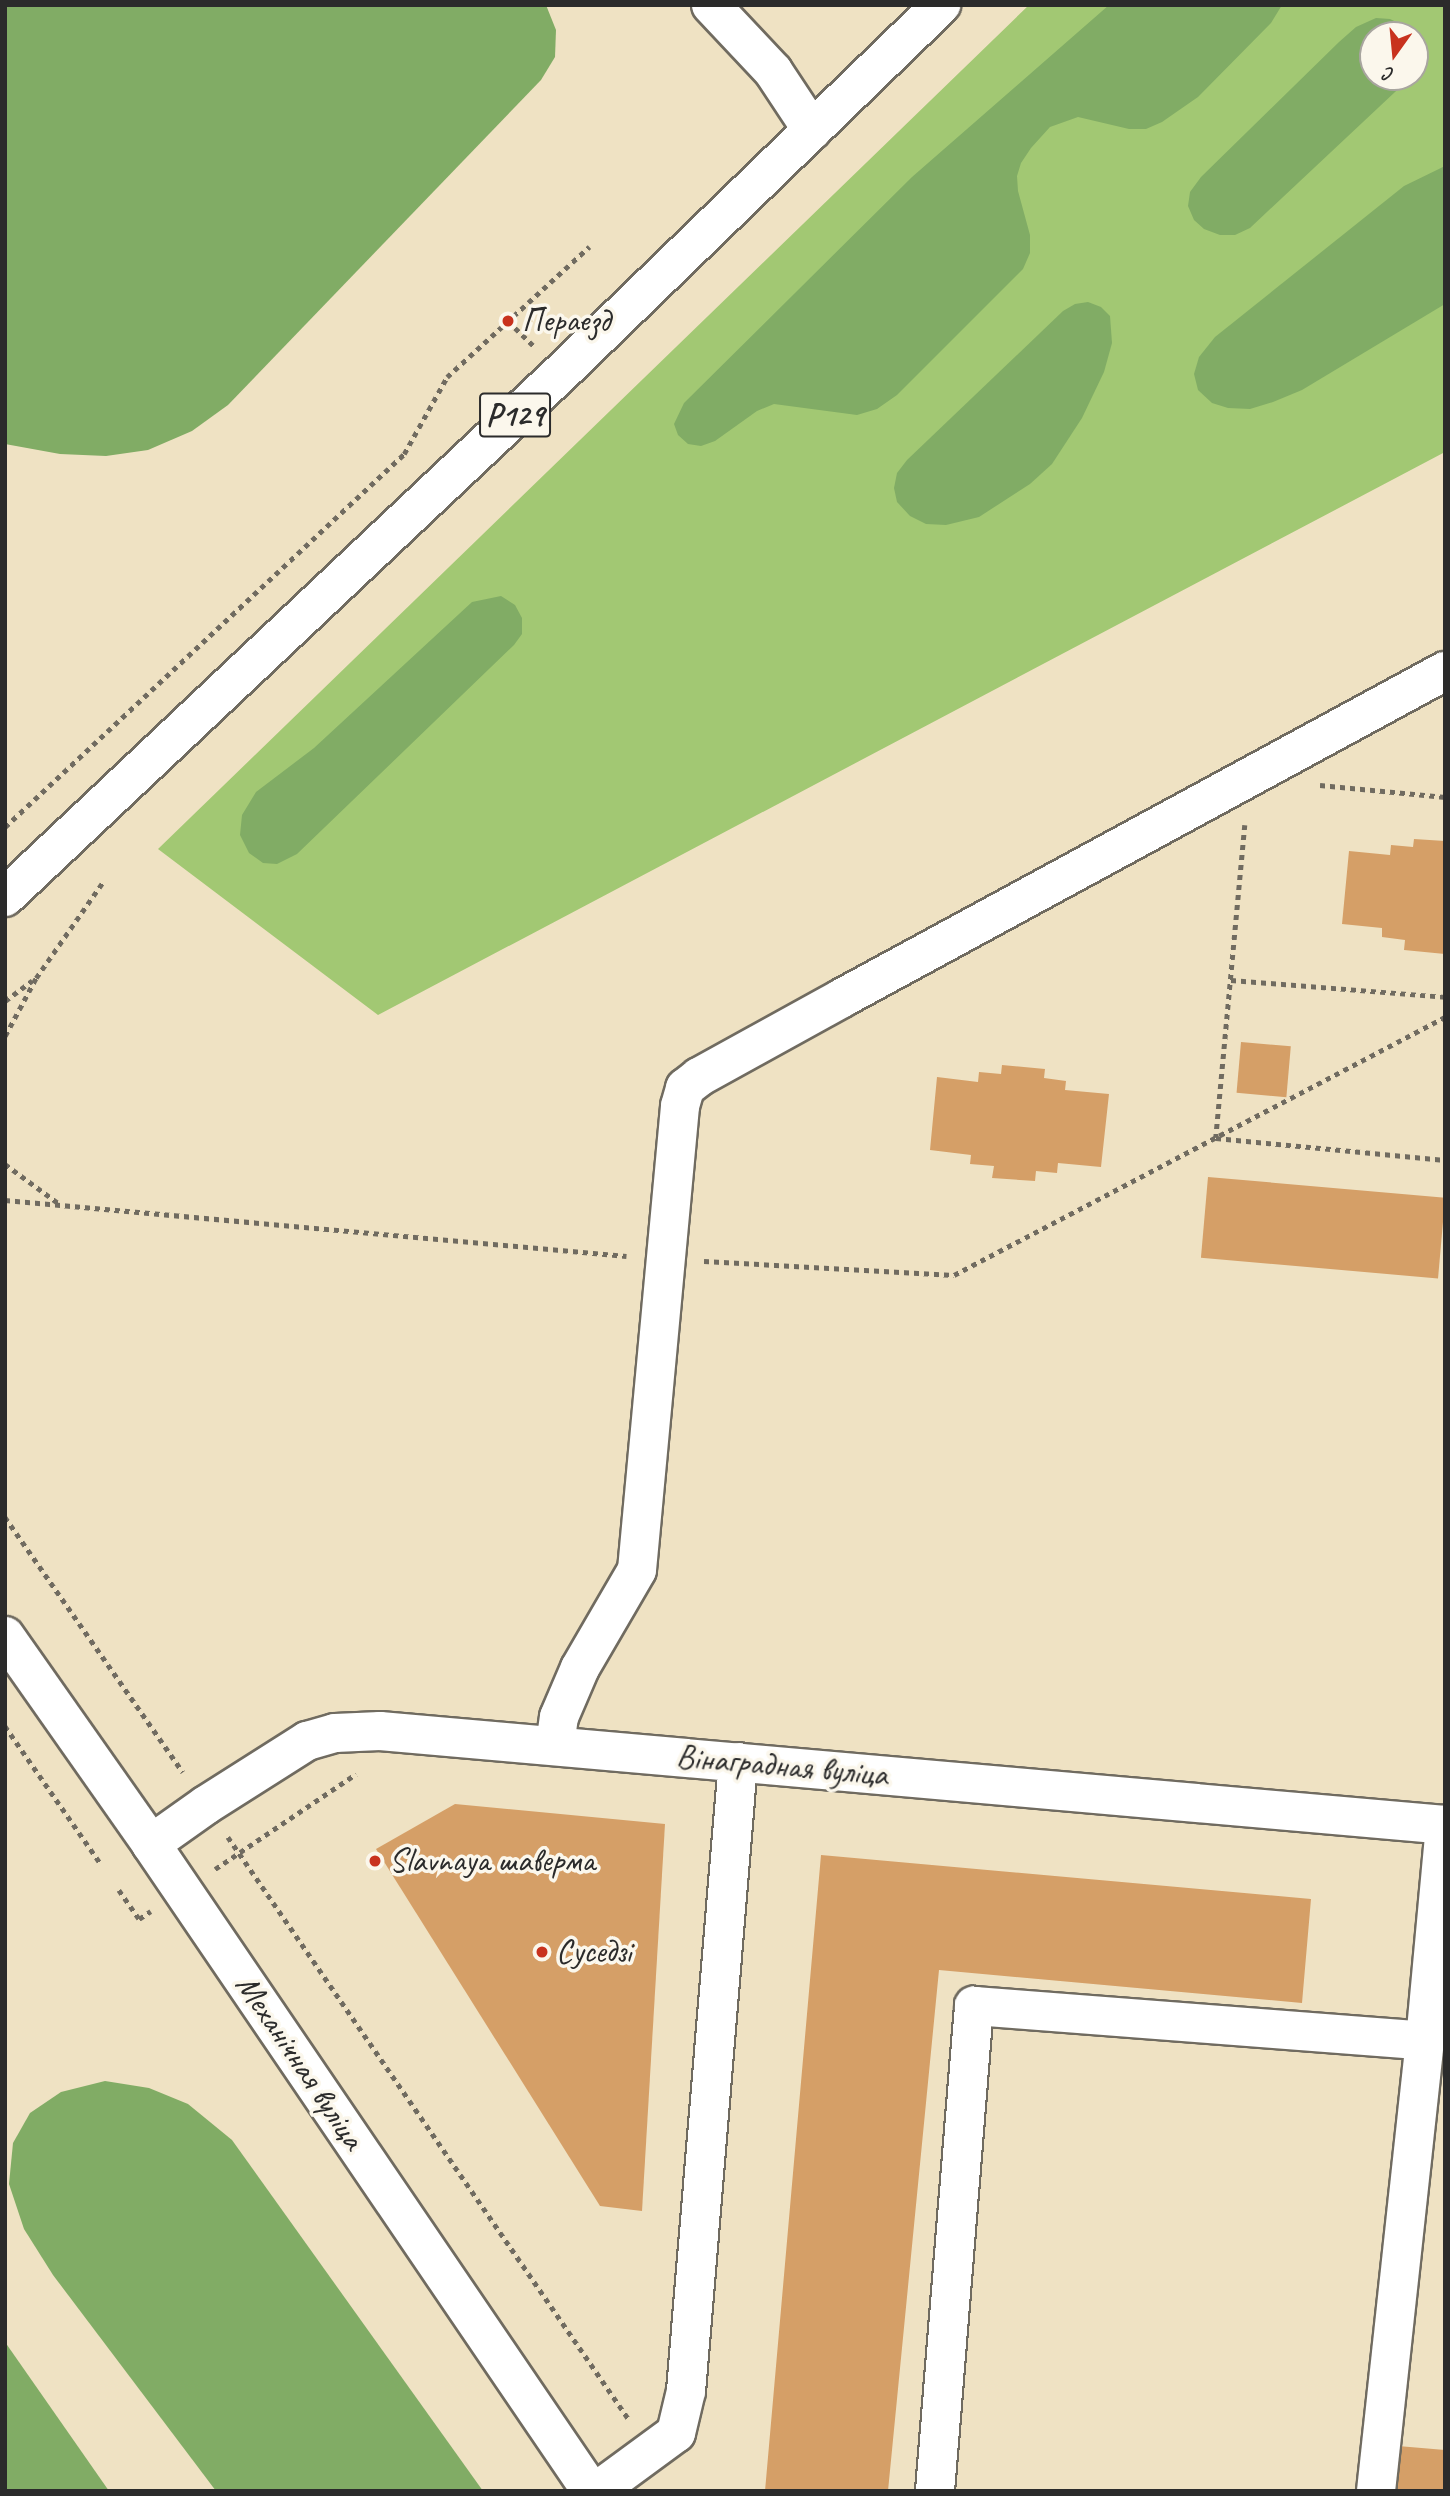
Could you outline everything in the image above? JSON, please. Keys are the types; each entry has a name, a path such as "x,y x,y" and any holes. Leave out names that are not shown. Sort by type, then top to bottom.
{"street":[{"path":"710,5 773,71 812,130"},
{"name":"Р129","path":"5,897 562,372 941,5"},
{"path":"555,1745 559,1717 580,1668 637,1570 680,1106 685,1088 818,1011 1445,671"},
{"name":"Механічная вуліца","path":"5,1636 151,1844 591,2491"},
{"name":"Вінаградная вуліца","path":"151,1844 206,1805 307,1741 335,1733 380,1731 1445,1825"},
{"path":"597,2491 676,2433 686,2392 738,1762"},
{"path":"1376,2491 1432,2101 1426,2042 1445,1825"},
{"path":"935,2491 974,2006 1426,2042"}],"path":[{"path":"5,827 404,454 447,377 589,247"},
{"path":"1311,784 1445,797"},
{"path":"1216,1138 1245,821"},
{"path":"5,1036 36,978 103,882"},
{"path":"5,1001 36,978"},
{"path":"1231,980 1445,997"},
{"path":"699,1261 954,1275 1445,1017"},
{"path":"1216,1138 1445,1160"},
{"path":"5,1164 60,1204"},
{"path":"5,1200 634,1257"},
{"path":"5,1517 652,2452"},
{"path":"5,1726 101,1864"},
{"path":"212,1871 356,1774 368,1771"},
{"path":"119,1890 139,1919 161,1905"}],"green space":[{"path":"5,5 546,5 556,30 555,57 541,80 228,405 192,431 148,450 106,456 60,454 5,444"},
{"path":"1029,5 1445,5 1445,452 378,1015 158,849"},
{"path":"1109,5 1282,5 1271,23 1198,97 1162,122 1146,129 1129,129 1078,117 1050,127 1031,148 1021,163 1017,176 1018,191 1030,235 1030,253 1023,269 897,395 877,409 857,415 774,404 757,411 715,441 701,446 688,444 678,435 674,424 684,403 912,177"},
{"path":"1376,18 1394,21 1369,21"},
{"path":"1359,26 1359,91 1396,91 1250,228 1235,235 1220,235 1204,229 1194,220 1188,206 1190,192 1201,177"},
{"path":"1445,166 1445,304 1302,390 1273,402 1250,409 1228,408 1212,403 1198,390 1194,374 1199,357 1215,337 1404,186"},
{"path":"1088,302 1101,307 1110,316 1112,343 1104,372 1082,418 1052,464 1030,484 979,517 946,525 926,524 910,516 897,502 894,488 897,473 907,460 1063,311 1075,304"},
{"path":"501,596 515,605 522,618 522,634 514,645 297,854 277,864 263,863 249,853 240,835 242,815 256,792 314,748 472,602"},
{"path":"105,2081 149,2088 188,2104 232,2140 483,2491 216,2491 53,2275 24,2229 9,2184 13,2143 30,2113 61,2092"},
{"path":"5,2342 109,2491 5,2491"}],"building":[{"path":"1414,839 1445,841 1445,954 1404,950 1405,940 1382,937 1382,928 1342,924 1349,851 1390,855 1391,845 1413,847"},
{"path":"1241,1042 1291,1046 1286,1097 1237,1093"},
{"path":"1002,1065 1045,1069 1044,1078 1066,1081 1065,1090 1109,1094 1101,1167 1058,1163 1057,1173 1036,1171 1035,1181 992,1178 994,1166 970,1164 971,1155 930,1150 937,1077 978,1082 979,1072 1001,1074"},
{"path":"1208,1177 1445,1198 1438,1278 1201,1258"},
{"path":"455,1804 665,1824 642,2211 600,2206 376,1849"},
{"path":"821,1855 1311,1899 1302,2003 939,1970 888,2491 765,2491"},
{"path":"1398,2446 1445,2450 1445,2491 1393,2491"}],"place":[{"name":"Пераезд","path":"508,321"},
{"name":"Slavnaya шаверма","path":"375,1861"},
{"name":"Суседзі","path":"542,1952"}]}
